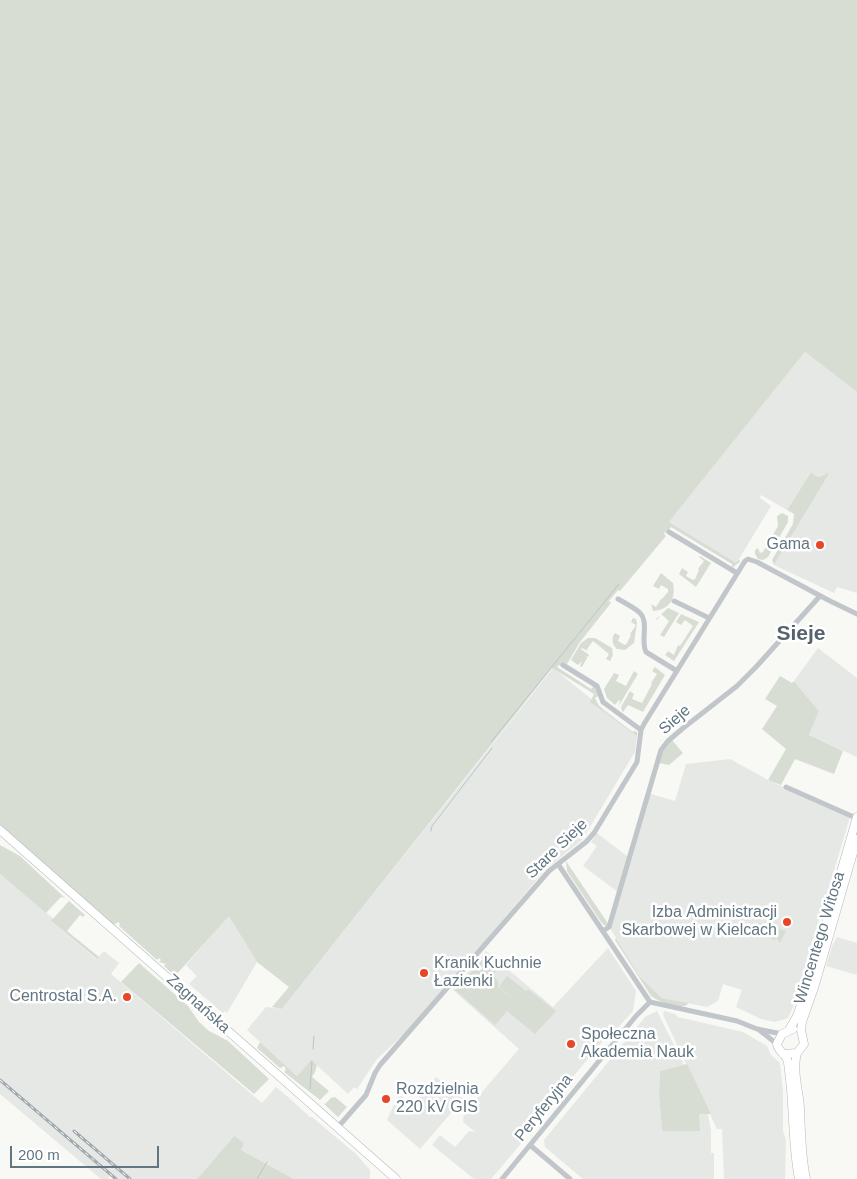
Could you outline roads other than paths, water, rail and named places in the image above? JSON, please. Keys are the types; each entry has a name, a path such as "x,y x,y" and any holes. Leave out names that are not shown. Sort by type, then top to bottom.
{"main road":[{"name":"Wincentego Witosa","path":"785,1032 797,1016 807,988 857,817"},
{"name":"Zagnańska","path":"0,830 396,1179"},
{"name":"Wincentego Witosa","path":"802,1033 803,1018 814,988 857,839"},
{"path":"799,1179 794,1149 794,1117 789,1071 787,1059 778,1049 777,1044 785,1032 792,1029 802,1033 804,1044 797,1053 795,1064 800,1108 802,1155 806,1179"},
{"path":"783,1054 797,1053"}],"street":[{"path":"669,532 736,573"},
{"name":"Stare Sieje","path":"338,1127 365,1097 380,1065 549,871 586,842 602,821 637,762 641,730 736,573 748,559 758,562 820,596"},
{"path":"820,596 857,614"},
{"name":"Sieje","path":"603,931 609,927 661,750 668,741 730,692 756,667 820,596"},
{"path":"618,599 644,618 644,644 646,652 676,671"},
{"path":"674,600 709,618"},
{"path":"563,665 597,686 603,702 641,730"},
{"path":"786,787 857,817"},
{"path":"558,864 650,1002 737,1021 757,1029 777,1044"},
{"name":"Peryferyjna","path":"502,1179 636,1016 650,1002"},
{"path":"757,1029 785,1032"},
{"path":"530,1145 570,1179"}],"waterway":[{"path":"491,742 619,584"},
{"path":"431,831 432,826 492,748"},
{"path":"313,1049 314,1036"},
{"path":"310,1089 312,1061"},
{"path":"257,1179 267,1162"}],"railway":[{"path":"0,1080 116,1179"},
{"path":"74,1131 130,1179"}],"place":[{"name":"Gama","path":"820,545"},
{"name":"Izba Administracji Skarbowej w Kielcach","path":"787,922"},
{"name":"Kranik Kuchnie Łazienki","path":"424,973"},
{"name":"Centrostal S.A.","path":"127,997"},
{"name":"Społeczna Akademia Nauk","path":"571,1044"},
{"name":"Rozdzielnia 220 kV GIS","path":"386,1099"}],"district":[{"name":"Sieje","path":"801,634"}]}
